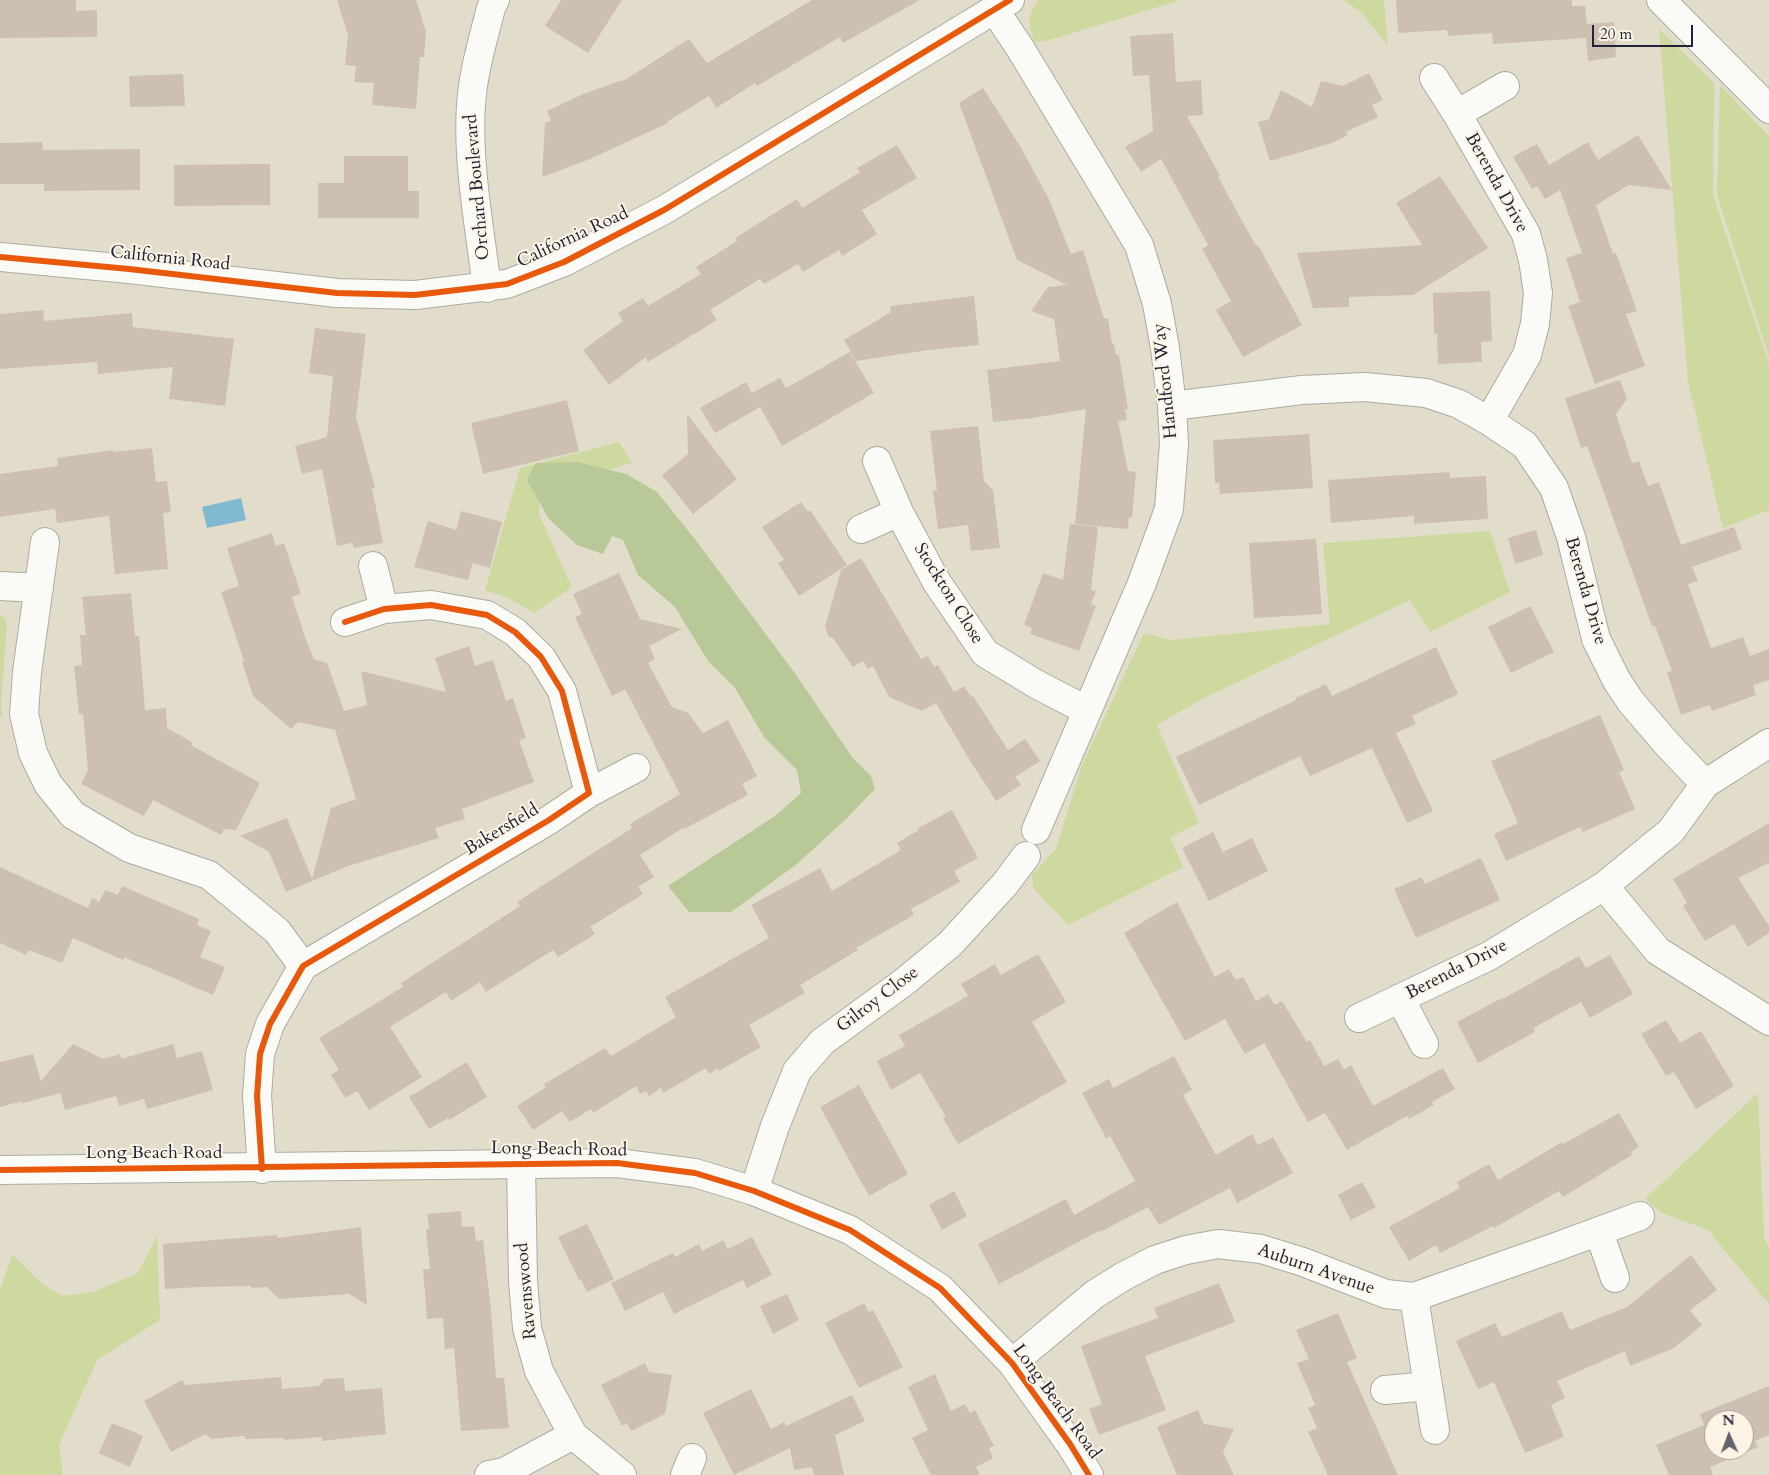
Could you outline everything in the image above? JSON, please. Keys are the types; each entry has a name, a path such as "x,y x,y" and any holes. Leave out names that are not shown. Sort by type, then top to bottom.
{"street":[{"name":"Orchard Boulevard","path":"487,288 472,163 471,106 477,61 491,8 495,0"},
{"path":"1661,0 1769,109"},
{"name":"California Road","path":"0,257 129,269 337,293 415,295 487,288 507,284 564,262 664,210 794,133 1002,4"},
{"name":"Handford Way","path":"1002,4 1020,48 1139,245 1157,304 1172,406 1174,443 1169,509 1142,582 1036,830"},
{"name":"Berenda Drive","path":"1434,78 1457,114 1526,234 1533,260 1538,293 1535,324 1527,355 1489,421"},
{"name":"Berenda Drive","path":"1457,114 1505,86"},
{"name":"Berenda Drive","path":"1172,406 1302,390 1365,387 1426,393 1459,404 1525,445 1554,488 1571,537 1596,639 1617,681 1631,702 1705,784"},
{"name":"Stockton Close","path":"877,460 899,512 936,581 985,652 1036,684 1086,710"},
{"path":"861,529 899,512"},
{"path":"45,542 27,672 24,714 33,753 48,784 73,815 129,848 209,875 277,931 303,966"},
{"path":"373,566 384,609"},
{"path":"0,586 39,588"},
{"path":"345,622 384,609 431,604 487,615 515,632 541,657 562,691 589,792"},
{"name":"Berenda Drive","path":"1359,1018 1489,956 1604,886 1671,831 1705,784 1769,743"},
{"name":"Bakersfield","path":"262,1168 257,1096 260,1054 270,1024 303,966 550,820 589,792 636,768"},
{"name":"Gilroy Close","path":"754,1191 775,1126 797,1071 822,1042 904,982 950,944 1005,884 1026,856"},
{"path":"1604,886 1658,951 1769,1021"},
{"path":"1400,998 1424,1044"},
{"name":"Ravenswood","path":"521,1163 523,1281 527,1328 539,1371 573,1435 622,1475"},
{"name":"Long Beach Road","path":"0,1170 617,1163 695,1173 754,1191 850,1230 940,1288 1012,1363 1070,1444 1089,1475"},
{"name":"Auburn Avenue","path":"1012,1363 1095,1294 1155,1260 1186,1250 1218,1244 1261,1249 1303,1262 1386,1294 1414,1296 1640,1216"},
{"path":"1599,1232 1615,1278"},
{"path":"1414,1296 1435,1430"},
{"path":"1385,1390 1428,1386"},
{"path":"489,1475 504,1472 573,1435"}],"green space":[{"path":"1039,0 1181,0 1046,41 1034,42 1030,16"},
{"path":"1344,0 1384,0 1388,46 1362,13"},
{"path":"1659,29 1714,83 1713,195 1769,364 1769,510 1723,528 1688,382"},
{"path":"1720,85 1769,136 1769,357 1717,195"},
{"path":"619,442 632,463 540,491 539,515 572,587 534,613 508,598 485,590 520,468"},
{"path":"578,462 626,474 657,492 694,538 794,672 852,757 871,776 875,789 845,820 797,864 731,912 689,912 668,886 775,816 801,793 797,770 764,737 735,688 708,661 675,607 638,575 623,540 612,536 603,554 577,545 549,519 527,480 536,463"},
{"path":"1490,531 1510,592 1430,632 1410,600 1202,699 1157,725 1199,823 1170,837 1183,867 1068,925 1033,888 1032,875 1056,849 1082,765 1144,633 1171,640 1330,624 1323,543"},
{"path":"0,616 4,617 7,624 1,705 2,717 0,717"},
{"path":"1758,1093 1764,1238 1769,1247 1769,1304 1708,1230 1662,1213 1645,1199"},
{"path":"157,1236 160,1320 97,1360 59,1445 63,1475 0,1475 0,1290 12,1254 41,1283 62,1296 93,1292 138,1273"}],"water":[{"path":"241,498 246,520 207,528 202,507"}],"building":[{"path":"0,0 76,0 76,11 97,10 97,37 0,38"},
{"path":"337,0 416,0 426,32 424,57 420,57 416,109 372,105 374,83 354,82 356,66 345,65 348,35"},
{"path":"561,0 622,0 588,53 545,26"},
{"path":"812,0 920,0 843,43 840,37 757,86 755,83 716,108 709,96 668,123 590,159 542,177 545,123 551,121 547,111 581,95 623,81 689,39 707,63"},
{"path":"1396,0 1572,0 1572,6 1585,6 1587,24 1614,22 1616,57 1588,61 1586,38 1493,44 1492,33 1448,36 1447,30 1398,33"},
{"path":"1173,33 1176,82 1201,80 1203,115 1187,116 1220,176 1218,177 1302,325 1243,357 1216,310 1231,301 1202,249 1208,245 1161,159 1141,172 1125,147 1153,131 1149,75 1133,76 1130,36"},
{"path":"1369,73 1383,100 1372,105 1378,117 1346,132 1348,135 1332,143 1270,161 1258,122 1269,119 1281,90 1312,107 1321,81 1343,86"},
{"path":"183,74 185,106 130,107 129,76"},
{"path":"983,88 1020,146 1048,197 1071,254 1083,250 1104,319 1108,318 1112,344 1114,344 1116,355 1119,355 1128,409 1125,409 1127,420 1118,421 1128,471 1136,472 1132,518 1129,517 1128,529 1075,524 1086,409 1033,418 993,422 987,370 1060,361 1054,319 1031,311 1048,287 1067,285 1017,260 959,103"},
{"path":"1638,135 1672,190 1629,185 1596,205 1613,254 1616,253 1637,311 1626,314 1645,366 1595,384 1568,306 1580,302 1566,258 1582,253 1560,190 1545,199 1537,186 1532,189 1513,157 1537,144 1549,165 1588,142 1598,160"},
{"path":"42,142 43,150 140,149 140,190 44,191 44,184 0,184 0,143"},
{"path":"897,145 917,178 862,210 877,234 842,256 839,250 803,272 798,264 764,284 760,279 710,310 717,320 648,362 646,357 609,385 583,350 623,321 618,313 643,298 648,306 701,274 696,267 737,241 735,238 797,199 802,208 860,172 857,168"},
{"path":"344,156 408,156 408,191 419,191 419,218 318,218 318,183 344,183"},
{"path":"270,164 270,205 174,206 174,165"},
{"path":"1440,176 1488,248 1413,295 1349,297 1349,307 1313,308 1297,253 1422,245 1396,203"},
{"path":"1490,291 1492,341 1481,342 1482,362 1438,364 1437,334 1434,334 1433,293"},
{"path":"974,296 979,345 928,350 856,361 844,340 891,312 890,306"},
{"path":"43,310 44,321 132,313 133,327 234,339 225,406 169,399 173,367 98,374 97,362 0,369 0,314"},
{"path":"315,328 366,334 356,417 375,488 372,488 383,543 354,548 352,543 337,546 322,469 302,474 295,446 327,437 333,376 309,373"},
{"path":"850,352 874,393 782,446 760,407 715,433 700,408 746,382 752,393 780,378 786,388"},
{"path":"1620,380 1627,399 1616,414 1632,463 1639,461 1648,486 1659,482 1681,545 1734,527 1742,549 1692,567 1698,581 1688,584 1711,648 1743,637 1750,656 1769,649 1769,680 1753,685 1756,695 1712,711 1710,705 1681,715 1667,672 1672,671 1655,626 1652,626 1587,446 1581,448 1565,398"},
{"path":"567,400 579,451 483,474 471,423"},
{"path":"687,414 737,479 693,514 662,475 688,454"},
{"path":"978,426 984,481 993,490 1000,548 971,551 968,525 938,529 933,491 937,490 930,431"},
{"path":"1309,434 1313,488 1220,494 1219,483 1215,483 1213,440"},
{"path":"152,448 156,482 167,481 171,512 163,513 168,569 115,574 109,516 57,523 55,509 0,517 0,474 58,466 57,458 113,450 113,452"},
{"path":"1449,472 1450,478 1486,476 1488,519 1414,524 1414,516 1331,523 1328,480"},
{"path":"801,502 808,512 810,510 847,565 799,596 778,563 784,560 762,527"},
{"path":"461,511 502,522 490,568 473,563 468,580 414,567 428,521 456,530"},
{"path":"1070,524 1098,527 1091,590 1096,591 1091,604 1096,606 1079,651 1030,634 1032,628 1024,625 1043,573 1063,580"},
{"path":"1536,530 1543,555 1515,564 1508,538"},
{"path":"272,533 276,546 284,543 301,594 292,597 306,640 314,659 327,663 344,711 367,705 361,671 446,692 435,658 469,646 475,666 493,660 506,701 513,698 526,738 519,740 534,782 462,809 465,819 435,828 439,838 348,866 286,892 269,852 240,836 287,818 312,879 331,808 356,799 335,730 298,722 291,729 253,696 242,662 244,661 221,592 239,586 227,548"},
{"path":"1316,539 1322,614 1254,618 1249,543"},
{"path":"861,558 921,659 928,656 934,667 938,665 954,692 964,686 971,697 973,696 1008,750 1025,739 1040,761 1015,777 1021,785 996,801 936,703 922,711 889,697 873,666 868,669 863,661 853,667 833,638 829,637 825,627 841,570"},
{"path":"619,573 640,619 682,629 649,646 655,659 648,663 672,707 688,713 703,733 728,720 757,776 742,784 748,795 683,828 640,855 654,877 638,887 643,894 590,927 595,934 558,957 553,950 486,992 480,982 451,1001 446,992 390,1027 422,1077 369,1110 357,1091 345,1098 331,1075 339,1070 319,1038 403,987 401,983 520,906 517,902 632,828 630,824 680,794 625,689 612,696 575,617 582,614 573,594"},
{"path":"131,593 135,636 139,636 145,710 166,708 167,728 192,742 191,745 260,783 236,830 224,829 221,835 153,800 144,816 81,784 88,770 83,714 79,714 74,666 82,665 80,635 86,635 82,597"},
{"path":"1530,606 1554,652 1511,673 1488,627"},
{"path":"1436,647 1458,694 1412,716 1416,724 1396,733 1433,811 1407,823 1372,748 1310,776 1300,756 1199,805 1176,757 1326,684 1332,696"},
{"path":"1600,715 1624,770 1619,772 1635,809 1583,832 1580,827 1506,861 1494,834 1518,823 1491,761"},
{"path":"952,810 978,858 954,871 960,882 911,909 914,915 856,948 858,950 800,985 805,993 749,1025 761,1047 719,1071 718,1068 709,1074 706,1068 663,1093 661,1088 649,1096 646,1091 640,1094 636,1086 593,1113 591,1109 570,1122 562,1111 533,1130 517,1106 546,1087 544,1084 605,1048 611,1056 676,1017 665,997 769,938 751,905 820,868 832,891 901,850 897,843 919,830 918,828"},
{"path":"1769,823 1769,863 1738,878 1769,926 1769,933 1748,947 1734,924 1705,941 1683,906 1687,903 1673,879"},
{"path":"1213,832 1223,852 1252,838 1268,871 1209,901 1182,848"},
{"path":"1481,858 1500,900 1416,938 1394,889 1422,877 1425,884"},
{"path":"0,867 88,908 92,898 99,902 105,890 118,895 122,886 199,919 197,925 211,931 200,957 225,967 213,995 124,957 123,960 73,938 62,963 29,950 26,955 0,943"},
{"path":"1177,902 1215,977 1229,969 1236,980 1243,977 1256,1001 1268,994 1275,1005 1282,1001 1307,1042 1310,1040 1324,1066 1338,1059 1344,1070 1351,1065 1373,1106 1443,1068 1455,1089 1432,1102 1434,1105 1409,1119 1407,1116 1347,1150 1325,1113 1308,1122 1264,1043 1245,1054 1225,1019 1185,1041 1124,933"},
{"path":"1038,954 1066,1002 1032,1022 1067,1082 958,1144 943,1118 946,1117 920,1073 891,1090 877,1061 905,1046 899,1035 968,996 961,984 995,964 1001,975"},
{"path":"1610,955 1633,994 1590,1018 1581,1002 1533,1028 1535,1032 1478,1063 1457,1022 1503,999 1579,956 1586,968"},
{"path":"1666,1020 1680,1043 1701,1031 1734,1086 1696,1109 1674,1072 1666,1076 1641,1034"},
{"path":"73,1044 103,1059 120,1054 121,1059 173,1044 177,1058 202,1051 213,1090 147,1109 144,1099 119,1106 116,1096 65,1110 60,1093 20,1104 23,1101 0,1107 0,1062 33,1054 41,1081"},
{"path":"1174,1056 1192,1090 1183,1095 1216,1155 1252,1134 1258,1145 1273,1137 1293,1173 1237,1203 1230,1188 1159,1225 1148,1207 999,1284 978,1244 1066,1199 1074,1215 1135,1181 1110,1136 1106,1138 1082,1093 1109,1079 1113,1088"},
{"path":"467,1062 487,1097 449,1120 448,1118 429,1129 409,1097"},
{"path":"859,1085 908,1174 869,1196 820,1107"},
{"path":"1619,1113 1639,1147 1631,1152 1632,1155 1563,1197 1559,1191 1494,1228 1493,1226 1440,1253 1436,1245 1409,1261 1389,1227 1460,1188 1457,1182 1489,1164 1498,1180 1562,1142 1563,1144"},
{"path":"1362,1182 1376,1207 1351,1220 1338,1195"},
{"path":"954,1191 967,1216 942,1230 929,1205"},
{"path":"461,1211 462,1227 474,1226 476,1241 483,1240 496,1378 504,1378 509,1428 461,1431 454,1348 445,1349 443,1318 427,1319 423,1269 430,1269 426,1230 429,1229 427,1214"},
{"path":"587,1224 614,1279 587,1292 558,1237"},
{"path":"361,1227 367,1305 349,1294 279,1299 267,1287 165,1289 163,1244 277,1235 277,1238"},
{"path":"752,1237 772,1275 747,1288 743,1280 674,1314 663,1292 625,1311 611,1283 673,1253 675,1257 699,1244 702,1251 723,1240 728,1249"},
{"path":"1691,1255 1717,1290 1690,1310 1702,1325 1674,1348 1630,1366 1625,1351 1557,1381 1565,1398 1551,1405 1564,1437 1525,1453 1494,1382 1478,1389 1456,1341 1495,1323 1502,1337 1562,1311 1570,1330 1627,1307"},
{"path":"1219,1283 1235,1322 1145,1356 1166,1410 1099,1435 1089,1409 1102,1404 1081,1346 1158,1318 1154,1308"},
{"path":"787,1294 799,1320 773,1334 760,1306"},
{"path":"864,1303 869,1312 873,1310 903,1367 859,1388 825,1323"},
{"path":"1338,1313 1357,1358 1347,1362 1398,1475 1328,1475 1308,1432 1317,1428 1308,1408 1315,1405 1297,1363 1309,1359 1296,1330"},
{"path":"645,1363 649,1372 672,1375 665,1414 631,1431 627,1423 622,1426 601,1385"},
{"path":"935,1374 951,1411 965,1404 970,1413 975,1410 994,1446 989,1448 993,1458 976,1467 980,1475 931,1475 912,1438 928,1430 908,1387"},
{"path":"281,1377 282,1389 319,1386 324,1379 344,1378 345,1391 382,1388 386,1434 322,1441 322,1437 284,1440 283,1438 245,1439 245,1436 211,1439 206,1434 171,1452 144,1401 182,1380 185,1385"},
{"path":"1769,1386 1769,1435 1755,1441 1758,1447 1754,1449 1754,1410 1710,1410"},
{"path":"751,1389 771,1429 784,1422 786,1426 852,1395 865,1421 835,1435 844,1475 814,1475 812,1467 794,1470 790,1448 734,1475 703,1413"},
{"path":"1198,1410 1204,1424 1234,1429 1223,1452 1234,1475 1177,1475 1157,1427"},
{"path":"1704,1412 1704,1425 1700,1414"},
{"path":"112,1423 143,1436 130,1467 99,1453"},
{"path":"1704,1425 1704,1460 1727,1460 1710,1467 1713,1475 1669,1475 1656,1445"}],"cycle path":[{"path":"0,257 129,269 337,293 415,295 507,284 564,262 664,210 1010,0"},
{"path":"262,1169 257,1096 260,1054 270,1024 303,966 549,820 589,793 562,691 541,657 515,632 487,615 431,605 384,609 345,622"},
{"path":"0,1170 617,1163 695,1173 754,1191 850,1230 940,1288 1012,1363 1070,1444 1089,1475"}]}
